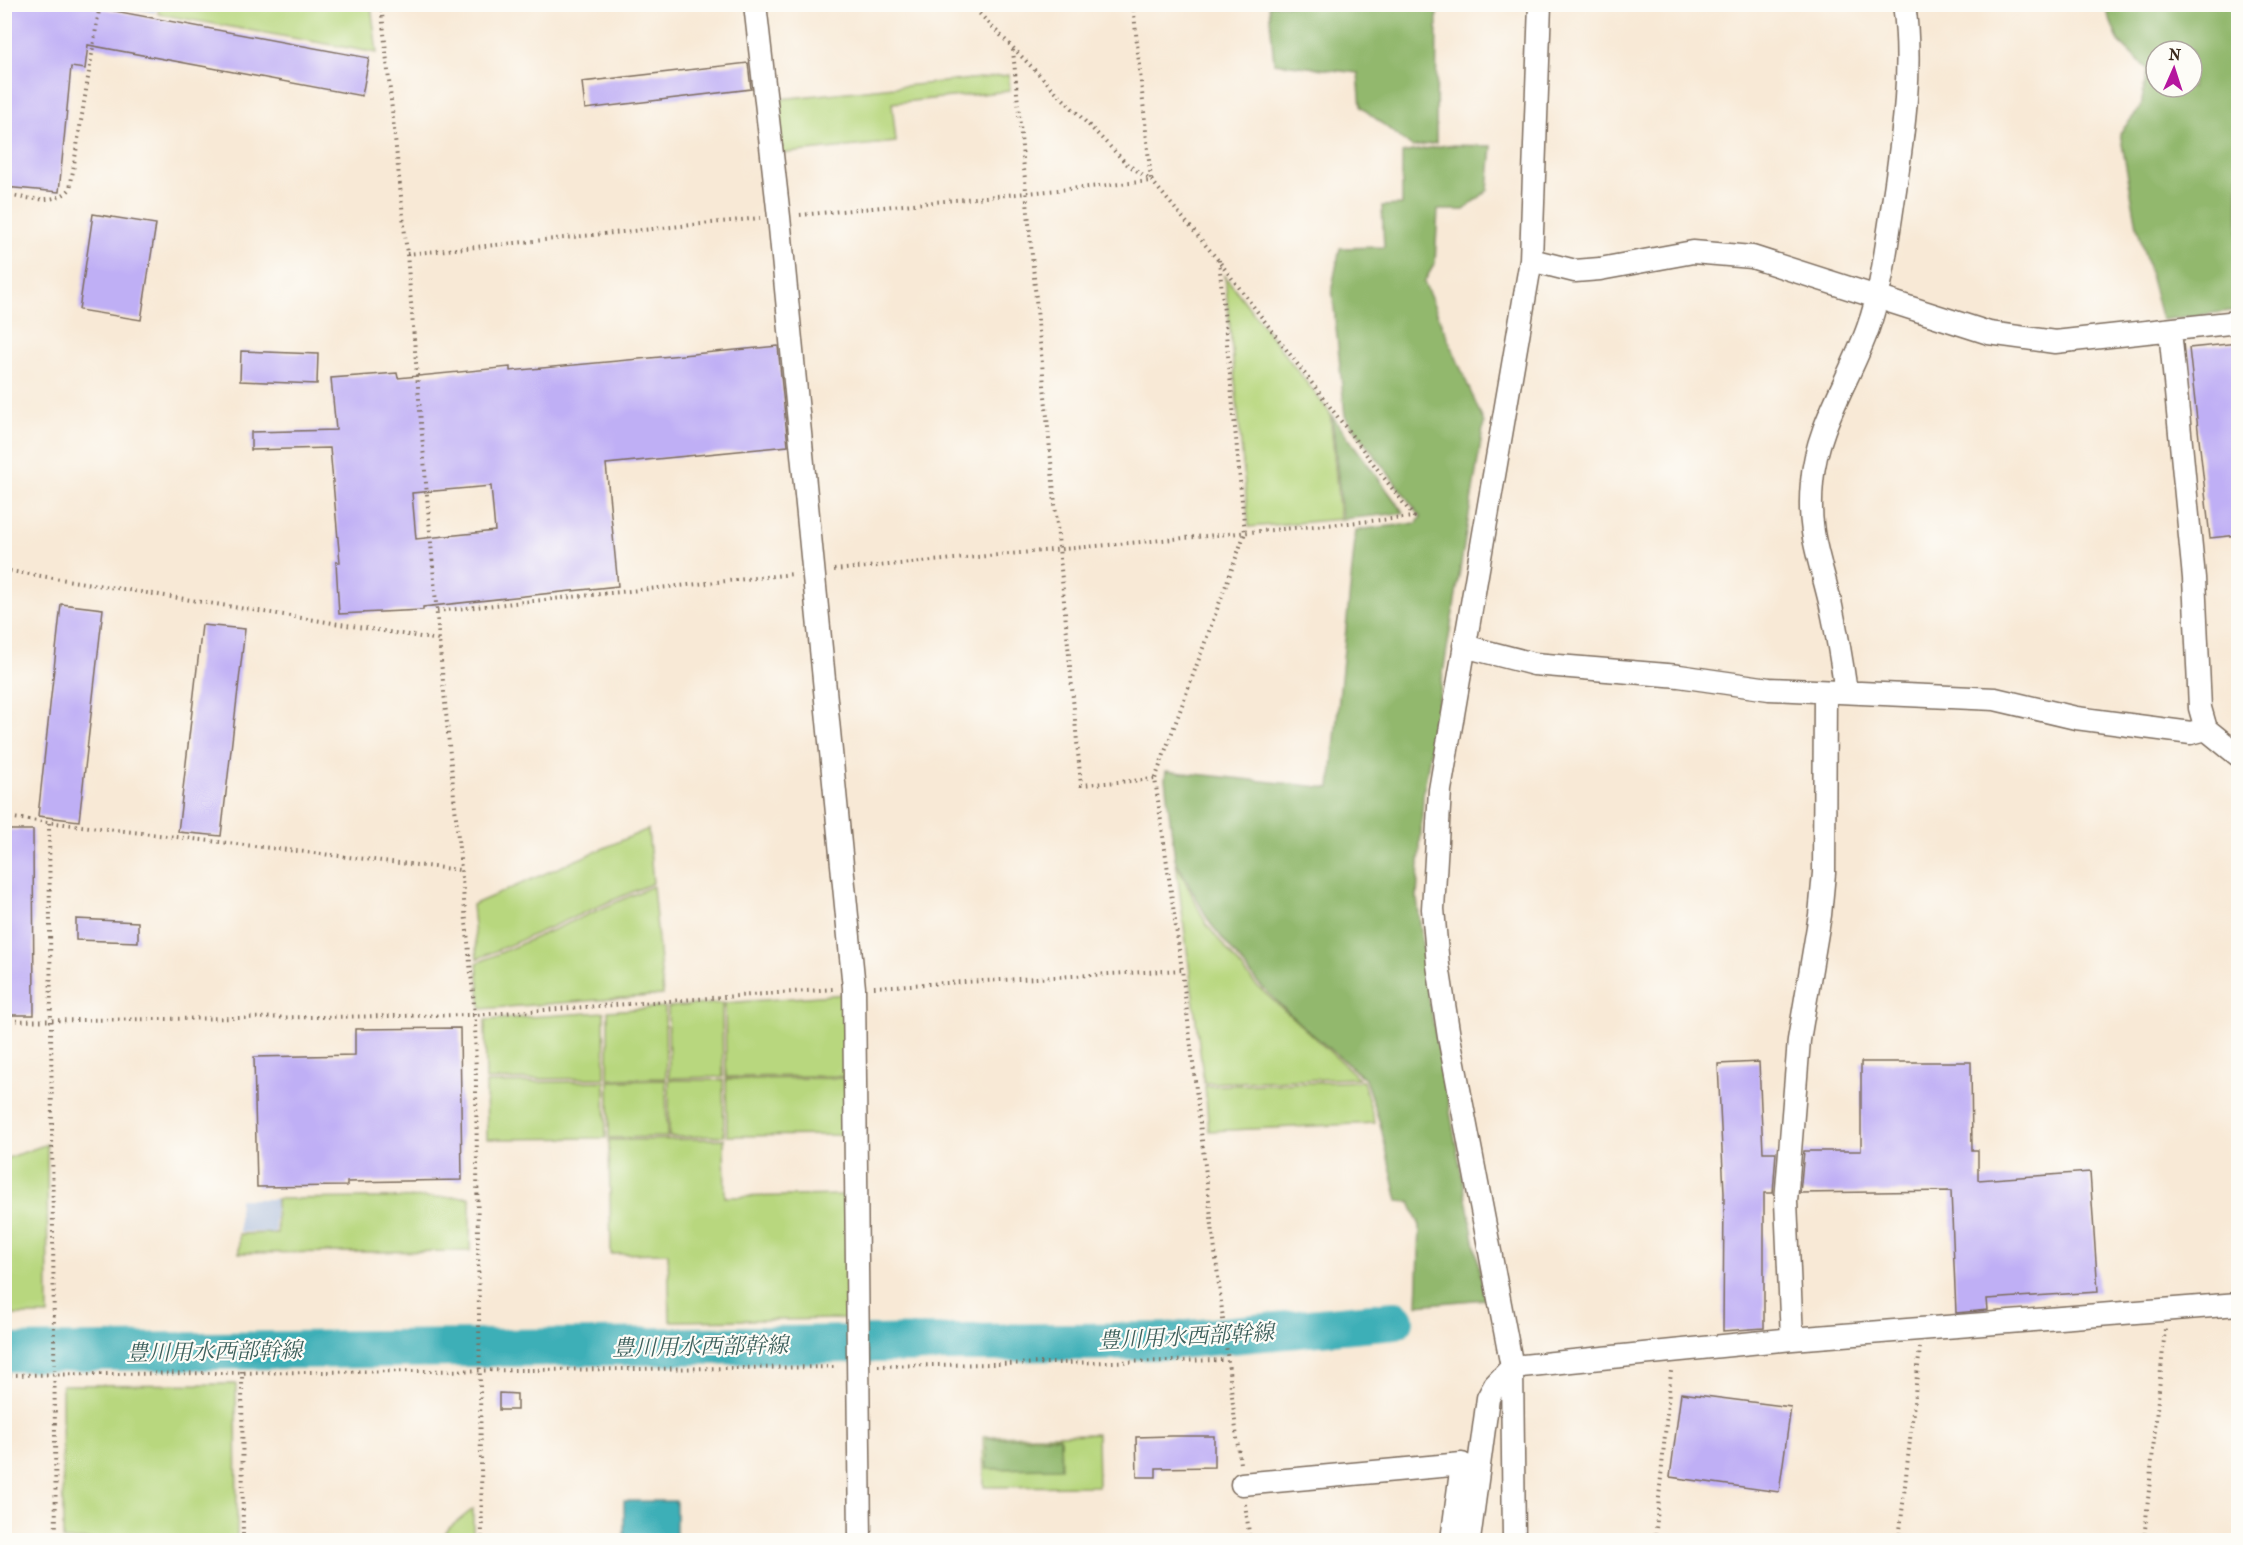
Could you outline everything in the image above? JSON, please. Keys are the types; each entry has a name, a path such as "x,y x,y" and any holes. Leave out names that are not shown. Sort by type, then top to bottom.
{"street":[{"path":"755,4 779,216 854,988 860,1540"},
{"path":"1514,1540 1512,1367 1449,1037 1438,965 1434,909 1440,790 1531,260 1540,4"},
{"path":"1792,1339 1786,1201 1799,1040 1820,915 1836,692 1831,605 1810,528 1812,481 1817,451 1826,426 1850,377 1878,298 1898,171 1908,61 1904,4"},
{"path":"1531,260 1575,271 1600,269 1677,254 1725,253 1752,257 1989,333 2024,339 2084,341 2238,322"},
{"path":"2170,330 2194,578 2200,708 2206,729 2238,755"},
{"path":"1464,646 1534,664 1679,676 1770,689 1968,696 1995,699 2076,718 2191,733 2206,729"},
{"path":"1469,1540 1488,1398 1495,1385 1512,1367 1792,1339 2238,1304"},
{"path":"1242,1484 1462,1464 1452,1540"}],"path":[{"path":"4,195 55,199 64,196 70,189 100,4"},
{"path":"381,4 407,254 439,640 475,1015 482,1540"},
{"path":"437,611 813,572 1414,517 1218,260 1152,181 1127,164 970,4"},
{"path":"1133,4 1152,181"},
{"path":"1013,49 1081,784 1155,778"},
{"path":"1218,260 1245,532 1155,778 1182,970 1223,1316 1226,1360 1250,1540"},
{"path":"4,570 439,640"},
{"path":"4,817 460,870"},
{"path":"49,823 56,1540"},
{"path":"4,1021 475,1015 854,988 1182,970"},
{"path":"2144,1540 2167,1310"},
{"path":"1899,1540 1922,1330"},
{"path":"1655,1540 1673,1350"},
{"path":"4,1375 481,1370 857,1362 1226,1360"},
{"path":"242,1371 243,1540"}],"shaded area":[{"path":"110,5 157,5 155,13"},
{"path":"239,1199 275,1199 275,1232 239,1232"}],"green space":[{"path":"159,5 371,5 377,53 158,14"},
{"path":"1269,5 1437,5 1436,143 1412,147 1361,107 1358,73 1274,63"},
{"path":"2104,5 2238,5 2238,310 2162,320 2137,226 2120,133 2141,107 2144,88 2144,99 2204,99 2204,39 2144,39 2144,66 2119,42"},
{"path":"1009,75 1010,91 892,103 896,142 777,154 771,100"},
{"path":"1447,145 1492,146 1488,190 1464,210 1438,210 1435,263 1424,282 1484,423 1423,796 1417,898 1429,999 1485,1299 1417,1305 1420,1226 1410,1202 1398,1201 1380,1123 1365,1079 1298,1022 1258,983 1210,923 1175,859 1165,779 1166,771 1330,788 1356,530 1417,523 1421,517 1345,416 1332,287 1340,248 1384,247 1382,206 1402,205 1402,153"},
{"path":"1225,276 1330,413 1340,519 1249,527"},
{"path":"1332,416 1404,513 1342,519"},
{"path":"648,829 653,883 477,959 472,905"},
{"path":"1176,863 1207,925 1255,984 1359,1078 1204,1083"},
{"path":"653,886 663,995 481,1009 477,963"},
{"path":"845,994 846,1076 726,1077 725,1003"},
{"path":"722,1003 723,1077 669,1078 668,1007"},
{"path":"665,1007 666,1078 608,1079 608,1011"},
{"path":"604,1012 605,1078 486,1080 485,1020"},
{"path":"846,1078 847,1135 727,1136 726,1079"},
{"path":"666,1080 667,1137 609,1138 609,1081"},
{"path":"669,1080 723,1080 724,1136 669,1137"},
{"path":"605,1081 606,1138 487,1139 486,1083"},
{"path":"1363,1081 1375,1123 1209,1131 1205,1086"},
{"path":"724,1139 725,1197 848,1195 850,1319 670,1321 668,1253 611,1254 609,1140"},
{"path":"47,1144 48,1315 5,1315 5,1159"},
{"path":"470,1197 470,1251 239,1253 239,1234 277,1233 276,1199"},
{"path":"236,1384 237,1540 63,1540 62,1385"},
{"path":"1097,1434 1098,1486 984,1487 983,1436"},
{"path":"1060,1437 1061,1468 987,1469 986,1438"},
{"path":"473,1509 473,1540 441,1540 449,1528"}],"water":[{"path":"624,1501 676,1501 676,1540 624,1540"}],"building":[{"path":"4,4 93,4 93,7 369,58 362,96 88,45 85,69 71,67 59,192 4,187"},
{"path":"748,63 751,89 585,109 582,82"},
{"path":"93,214 156,224 141,320 79,310"},
{"path":"2238,343 2238,535 2210,538 2189,348"},
{"path":"778,346 788,446 606,464 618,586 423,607 423,610 339,614 336,562 340,562 330,448 251,450 251,432 336,430 331,378 397,373 398,378 510,367 510,371","holes":["491,486 495,531 416,539 412,493"]},
{"path":"241,351 318,354 317,384 240,381"},
{"path":"61,604 103,609 79,821 38,816"},
{"path":"202,625 245,629 221,836 178,832"},
{"path":"4,830 33,830 34,1015 4,1015"},
{"path":"76,919 138,922 138,942 76,940"},
{"path":"460,1028 462,1180 347,1182 347,1186 257,1187 254,1057 355,1055 355,1029"},
{"path":"1759,1062 1763,1152 1776,1152 1773,1193 1764,1193 1764,1328 1723,1331 1724,1193 1718,1064"},
{"path":"1861,1062 1971,1062 1972,1150 1978,1150 1978,1180 2090,1172 2098,1292 1987,1299 1988,1310 1956,1313 1951,1191 1800,1193 1804,1151 1861,1151"},
{"path":"499,1393 517,1394 517,1410 499,1410"},
{"path":"1681,1393 1791,1407 1779,1492 1670,1477"},
{"path":"1214,1436 1214,1467 1156,1468 1156,1477 1137,1477 1136,1437"}],"waterway":[{"name":"豊川用水西部幹線","path":"4,1353 1167,1341 1395,1320"}]}
